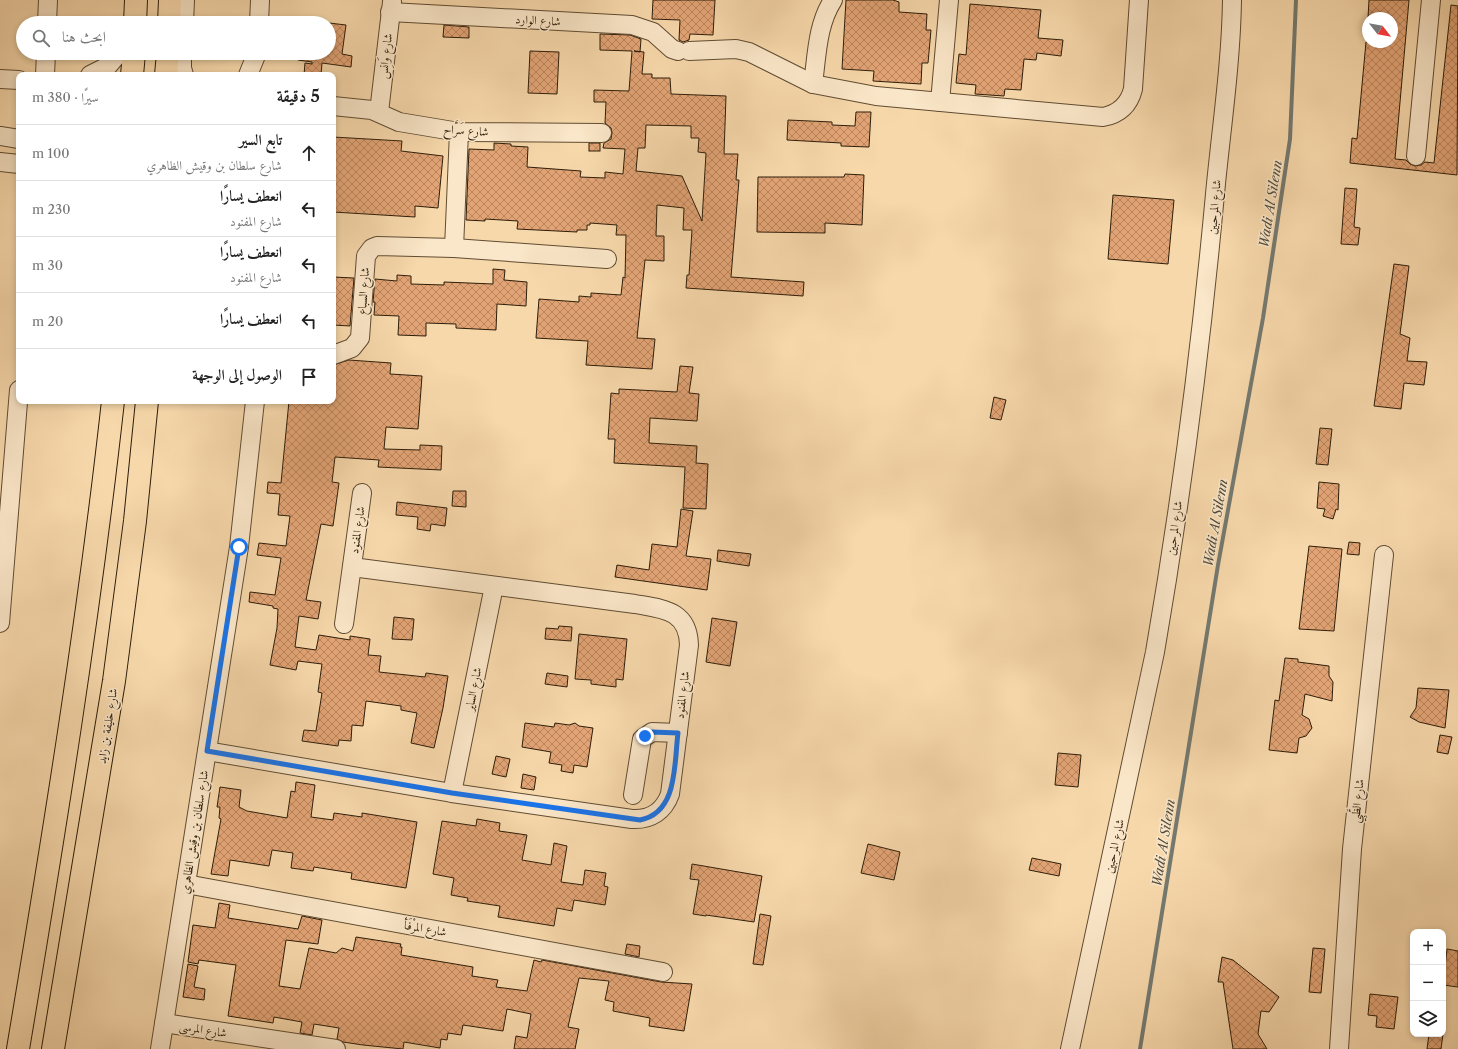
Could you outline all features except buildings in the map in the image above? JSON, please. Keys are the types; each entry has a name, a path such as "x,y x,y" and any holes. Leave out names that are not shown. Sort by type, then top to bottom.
{"highway":[{"path":"135,16 136,0"},
{"path":"169,16 170,0"},
{"path":"132,72 133,60"},
{"path":"166,72 167,60"},
{"path":"18,1049 77,681 100,518 113,404"},
{"name":"شارع خليفة بن زايد","path":"53,1049 114,681 135,521 147,404"}],"street":[{"path":"47,16 48,0"},
{"path":"184,16 185,0"},
{"path":"259,16 260,0"},
{"path":"833,0 826,14 820,32 813,84 876,96 1097,116 1116,113 1128,103 1133,89 1139,0"},
{"path":"940,102 949,0"},
{"name":"شارع المرحبين","path":"1070,1049 1155,652 1166,589 1202,325 1232,0"},
{"path":"1416,156 1431,0"},
{"name":"شارع الوارد","path":"391,6 632,25 653,32 672,49 683,51 736,49 749,52 813,84"},
{"name":"شارع وَانِس","path":"379,112 391,6"},
{"path":"45,72 46,60"},
{"path":"96,72 108,66 113,60"},
{"path":"182,60 183,72"},
{"path":"249,72 254,60"},
{"path":"259,60 262,72"},
{"path":"0,79 16,80"},
{"name":"شارع سَرَّاح","path":"336,106 379,112 399,122 459,132 602,133"},
{"path":"454,248 459,132"},
{"path":"0,136 16,139"},
{"path":"0,162 16,164"},
{"name":"شارع السباع","path":"336,354 352,348 360,338 365,261 366,256 372,248 382,246 454,248 607,259"},
{"path":"0,623 18,404"},
{"name":"شارع سلطان بن وقيش الظاهري","path":"160,1049 239,547 256,404"},
{"name":"شارع المفنود","path":"344,624 362,493"},
{"name":"شارع الظَّبِي","path":"1339,1049 1352,849 1384,554"},
{"name":"شارع المفنود","path":"207,751 452,793 632,819 647,818 659,812 668,800 678,733 688,645 686,628 675,614 668,610 635,604 352,567"},
{"name":"شارع الساير","path":"452,793 494,586"},
{"path":"633,795 642,739 652,732 678,733"},
{"name":"شارع المرْفَأ","path":"186,884 663,972"},
{"name":"شارع المرسى","path":"164,1023 336,1049"}],"waterway":[{"name":"Wadi Al Silenn","path":"1140,1049 1218,565 1263,318 1290,139 1296,0"}],"route":[{"path":"239,547 207,751 452,793 640,820 653,816 659,812 668,800 678,733 652,732 645,736"}]}
